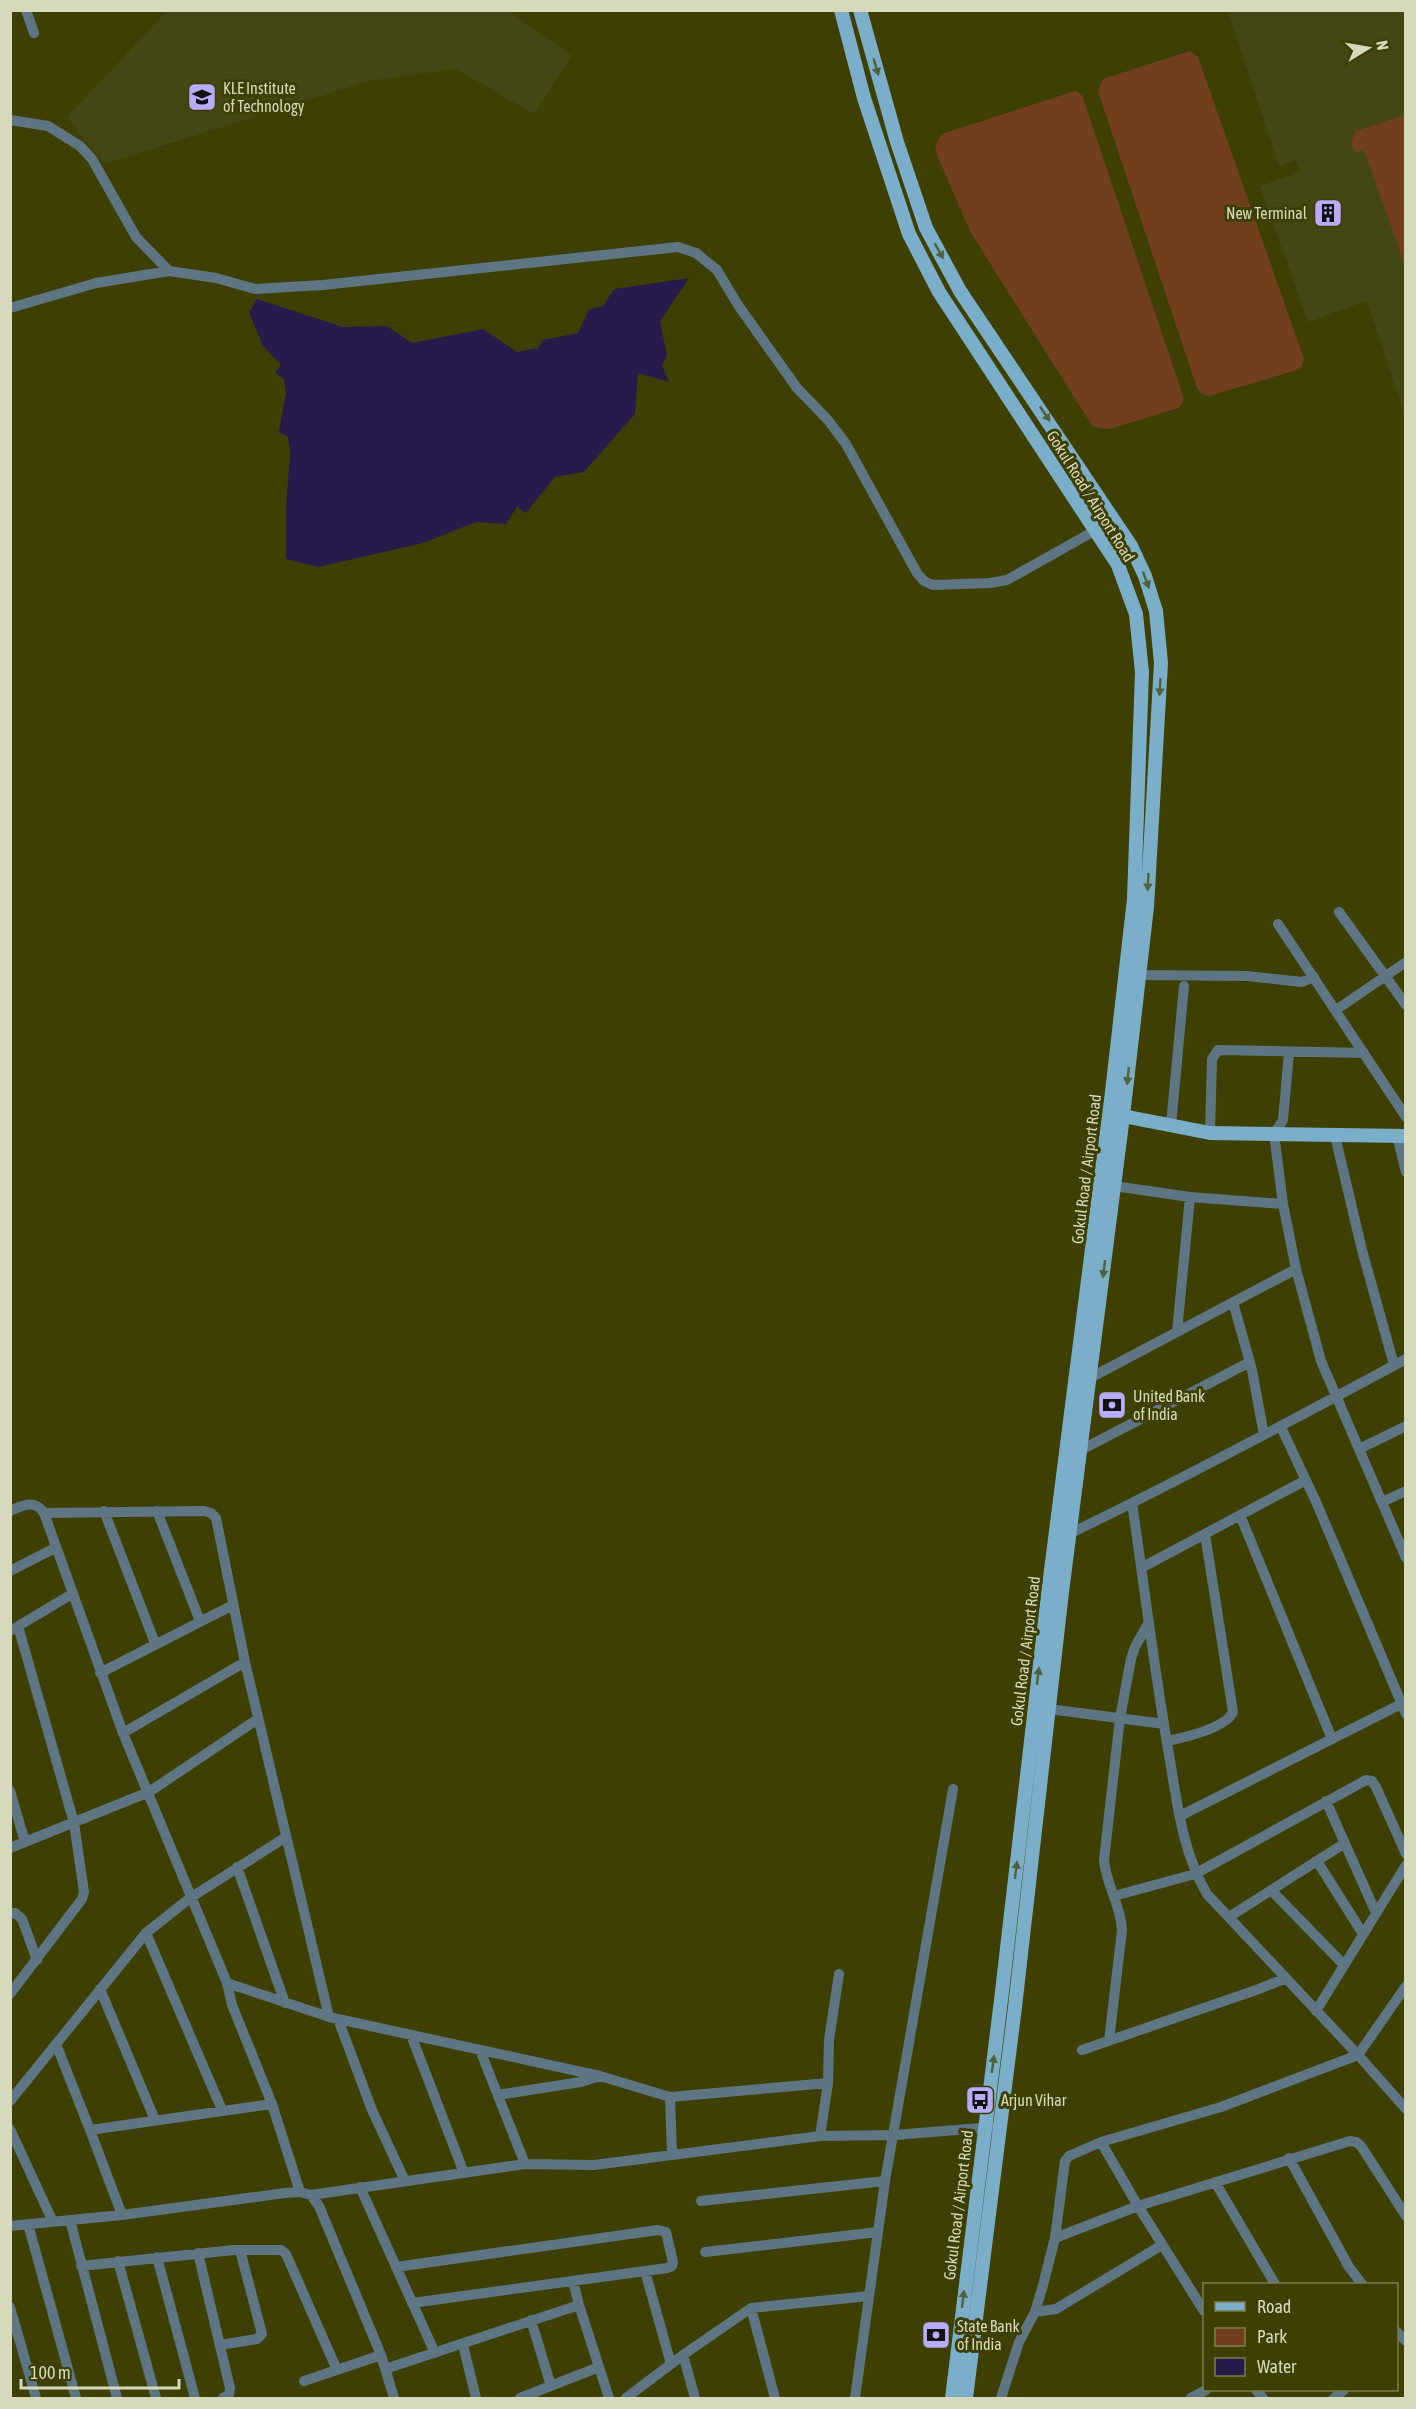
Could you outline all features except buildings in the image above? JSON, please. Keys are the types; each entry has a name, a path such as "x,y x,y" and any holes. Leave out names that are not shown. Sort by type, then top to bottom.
{"main road":[{"name":"Gokul Road / Airport Road","path":"841,10 864,98 909,234 939,292 1118,565 1136,614 1142,672 1134,899 1056,1532 992,2127 952,2398"},
{"path":"860,10 897,142 926,228 960,291 1131,546 1145,576 1159,629 1160,674 1147,907 1049,1709 992,2127 966,2398"},
{"path":"1136,614 1156,611"},
{"path":"1138,634 1159,629"},
{"path":"1123,1116 1210,1132 1401,1136"}],"street":[{"path":"26,10 34,33"},
{"path":"10,120 48,126 80,146 92,159 136,237 170,271"},
{"path":"10,308 96,283 170,271 216,278 255,289 323,285 678,247 696,253 717,270 738,305 797,388 828,420 846,444 917,573 924,581 933,585 946,585 1007,580 1096,530"},
{"path":"1339,912 1406,1005"},
{"path":"1278,924 1406,1117"},
{"path":"1336,1010 1406,962"},
{"path":"1139,975 1247,976 1302,982 1314,978"},
{"path":"1171,1125 1184,986"},
{"path":"1210,1132 1212,1059 1218,1050 1364,1053"},
{"path":"1289,1052 1283,1120 1274,1134 1283,1204 1296,1269 1321,1361 1406,1558"},
{"path":"1335,1136 1394,1365"},
{"path":"1401,1136 1406,1172"},
{"path":"1114,1186 1190,1197 1283,1204"},
{"path":"1178,1332 1190,1197"},
{"path":"1090,1378 1296,1269"},
{"path":"1233,1302 1250,1362 1264,1435"},
{"path":"1056,1532 1071,1533 1132,1503 1281,1427 1406,1359"},
{"path":"1081,1450 1250,1362"},
{"path":"1359,1449 1406,1426"},
{"path":"1180,1816 1332,1739 1403,1709 1306,1480 1281,1427"},
{"path":"1141,1568 1306,1480"},
{"path":"1382,1502 1406,1491"},
{"path":"1132,1503 1167,1742 1187,1852 1195,1874 1207,1894 1406,2109"},
{"path":"10,1511 34,1504 40,1507 44,1514 54,1548 123,1733 226,1983 232,2005 305,2193 319,2206 381,2355 394,2398"},
{"path":"105,1511 155,1643"},
{"path":"44,1514 105,1511 204,1511 216,1518 232,1605 258,1719 333,2018 405,2181"},
{"path":"157,1511 200,1621"},
{"path":"1240,1515 1332,1739"},
{"path":"1167,1742 1196,1734 1227,1720 1233,1712 1205,1534"},
{"path":"10,1571 54,1548"},
{"path":"10,1994 82,1899 84,1892 74,1823 14,1629 72,1594"},
{"path":"100,1673 232,1605"},
{"path":"1109,2041 1122,1919 1108,1881 1104,1860 1120,1718 1131,1659 1149,1622"},
{"path":"123,1733 245,1662"},
{"path":"1049,1709 1164,1724"},
{"path":"10,1848 149,1792 258,1719"},
{"path":"1113,1896 1195,1874 1359,1782 1372,1781 1376,1787 1406,1854"},
{"path":"855,2398 885,2181 895,2135 953,1789"},
{"path":"10,1791 25,1842"},
{"path":"1326,1801 1376,1913"},
{"path":"10,2101 146,1933 190,1898 237,1866 286,1837"},
{"path":"1228,1917 1345,1843"},
{"path":"1317,1861 1363,1934"},
{"path":"1316,2011 1406,1865"},
{"path":"237,1866 285,2003"},
{"path":"1271,1890 1344,1965"},
{"path":"10,1914 15,1913 22,1919 37,1960"},
{"path":"146,1933 222,2110"},
{"path":"10,1979 27,1974"},
{"path":"820,2136 828,2083 829,2040 839,1974"},
{"path":"1082,2050 1286,1978"},
{"path":"226,1983 333,2018 600,2076 670,2097 828,2083"},
{"path":"1001,2398 1020,2342 1035,2312 1055,2238 1065,2161 1069,2156 1101,2142 1221,2107 1358,2055 1406,1986"},
{"path":"100,1989 155,2120"},
{"path":"411,2035 464,2173"},
{"path":"56,2043 122,2215"},
{"path":"480,2050 525,2164"},
{"path":"498,2095 581,2082 600,2076"},
{"path":"670,2097 672,2154"},
{"path":"90,2130 272,2104"},
{"path":"10,2226 360,2187 525,2164 594,2165 820,2136 895,2135 992,2127"},
{"path":"10,2129 52,2222"},
{"path":"1101,2142 1203,2309"},
{"path":"1055,2238 1138,2206 1342,2142 1356,2142 1406,2216"},
{"path":"1289,2158 1348,2267 1361,2283"},
{"path":"701,2201 885,2181"},
{"path":"1215,2182 1274,2283"},
{"path":"360,2187 435,2353"},
{"path":"70,2220 117,2398"},
{"path":"28,2224 76,2398"},
{"path":"396,2267 662,2230 667,2237 673,2262 672,2266 645,2271 412,2303"},
{"path":"705,2252 878,2232"},
{"path":"1035,2312 1056,2309 1162,2245"},
{"path":"81,2266 198,2253 277,2249 286,2254 337,2370"},
{"path":"220,2345 257,2339 262,2334 240,2250"},
{"path":"198,2253 230,2388 229,2395 223,2398"},
{"path":"157,2257 195,2398"},
{"path":"118,2261 156,2398"},
{"path":"645,2271 671,2364"},
{"path":"573,2281 609,2398"},
{"path":"626,2398 751,2308 868,2296"},
{"path":"386,2368 463,2345 579,2305"},
{"path":"10,2307 36,2398"},
{"path":"751,2308 775,2398"},
{"path":"531,2320 551,2386"},
{"path":"463,2345 476,2398"},
{"path":"304,2381 381,2355"},
{"path":"683,2355 695,2398"},
{"path":"520,2398 599,2367"}],"shaded area":[{"name":"KLE Institute of Technology","path":"168,10 508,11 572,56 534,114 456,69 369,81 104,164 67,117"},
{"path":"1228,11 1405,11 1405,417 1367,301 1308,322 1260,186 1300,172 1296,160 1279,167"}],"green space":[{"path":"1190,51 1198,57 1304,359 1302,366 1297,370 1209,396 1202,394 1197,388 1098,91 1103,79"},
{"path":"1075,91 1083,98 1183,396 1183,403 1178,408 1110,429 1093,427 971,233 936,153 936,143 942,134"},
{"path":"1406,115 1405,266 1364,150 1355,153 1351,142 1356,131"}],"water":[{"path":"689,278 660,321 667,356 662,365 669,382 638,373 635,414 584,472 555,477 526,513 517,507 506,524 476,522 423,543 318,567 286,559 286,509 290,452 288,437 279,432 286,393 284,379 275,373 281,365 263,346 249,312 257,299 343,327 387,326 412,343 483,329 517,352 538,348 543,340 578,333 589,309 603,306 614,289"}],"place":[{"name":"KLE Institute of Technology","path":"202,97"},
{"name":"New Terminal","path":"1328,213"},
{"name":"United Bank of India","path":"1112,1405"},
{"name":"Arjun Vihar","path":"980,2100"},
{"name":"State Bank of India","path":"936,2335"}]}
